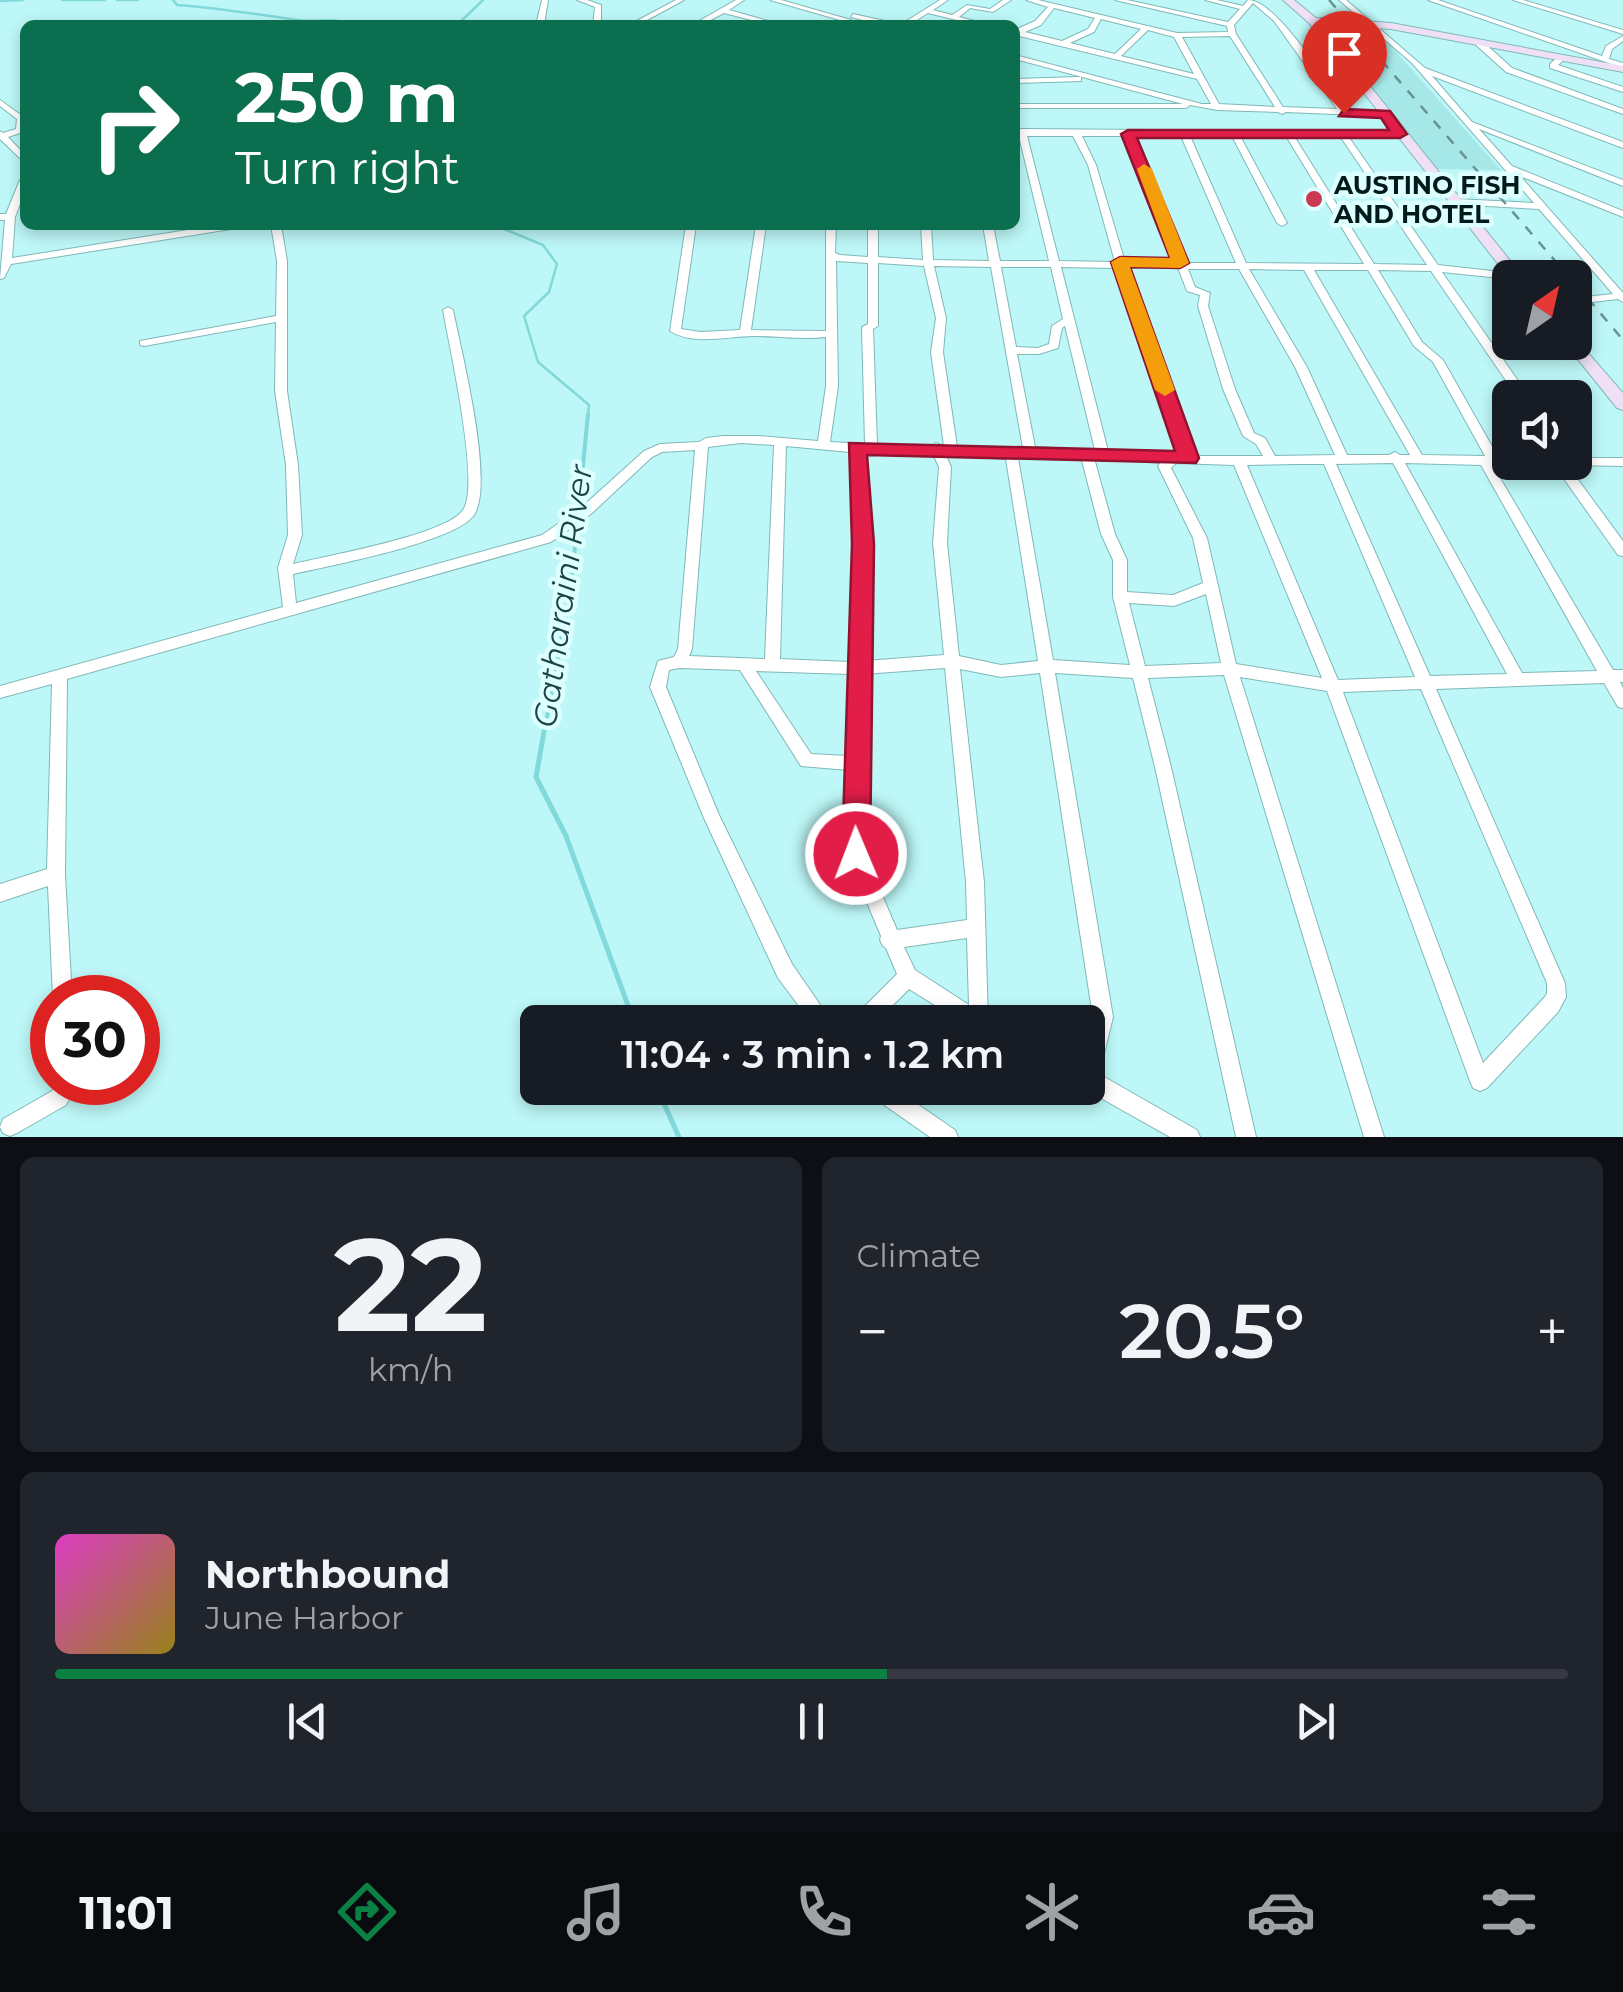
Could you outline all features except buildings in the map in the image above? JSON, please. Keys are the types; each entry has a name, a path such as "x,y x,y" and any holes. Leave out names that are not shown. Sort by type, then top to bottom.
{"street":[{"path":"580,0 599,6 612,0"},
{"path":"643,20 682,0"},
{"path":"705,20 742,0"},
{"path":"773,0 861,20"},
{"path":"912,20 945,0"},
{"path":"954,18 969,6 991,11 1008,0"},
{"path":"1028,0 1178,35 1231,30"},
{"path":"1118,0 1231,30 1282,112"},
{"path":"1208,0 1244,8"},
{"path":"1231,30 1253,0 1278,19 1344,113"},
{"path":"1288,0 1313,21 1503,260"},
{"path":"1342,0 1423,70 1621,297"},
{"path":"1432,0 1623,68"},
{"path":"1516,0 1623,35"},
{"path":"598,20 599,6"},
{"path":"1020,31 1038,24 1052,6"},
{"path":"781,20 802,8"},
{"path":"722,10 759,20"},
{"path":"927,11 963,20"},
{"path":"1063,44 1091,30 1099,16"},
{"path":"1313,21 1372,24 1623,68"},
{"path":"1115,58 1146,28"},
{"path":"1020,33 1202,78"},
{"path":"1178,35 1216,108"},
{"path":"1605,59 1608,48 1623,35"},
{"path":"1020,52 1038,38"},
{"path":"1478,42 1509,70 1623,112"},
{"path":"1020,57 1202,106 1385,114"},
{"path":"1562,58 1553,66 1623,90"},
{"path":"1423,70 1623,145"},
{"path":"1020,81 1098,80"},
{"path":"1020,106 1202,106"},
{"path":"1467,122 1623,182"},
{"path":"1020,132 1400,134"},
{"path":"1076,133 1092,165 1120,262 1188,458"},
{"path":"1128,134 1191,289 1205,293 1202,306 1228,389 1249,436 1261,441 1270,458"},
{"path":"1185,135 1242,266 1300,367 1424,682 1556,983 1557,997 1480,1081 1333,686 1240,463"},
{"path":"1344,135 1512,380"},
{"path":"1,136 20,155"},
{"path":"1236,136 1282,222"},
{"path":"1290,136 1418,344 1437,360 1492,454"},
{"path":"1020,139 1103,456"},
{"path":"0,148 12,147"},
{"path":"1508,168 1623,214"},
{"path":"0,276 8,262 5,217 20,189"},
{"path":"1456,202 1541,206"},
{"path":"8,262 205,230"},
{"path":"277,230 282,261 281,391 292,465 295,535 285,571 290,610"},
{"path":"690,230 673,328 686,336 744,333 801,338 828,334"},
{"path":"744,333 761,230"},
{"path":"823,446 832,386 828,334 831,230"},
{"path":"872,230 872,326 868,326 857,668 856,854 889,940 908,977 952,1005"},
{"path":"926,230 928,264 941,318 936,352 944,449 940,543 975,882 977,1005"},
{"path":"989,230 1010,350 1047,666 1101,1005"},
{"path":"830,257 928,264 1120,262 1435,268 1492,273"},
{"path":"1307,266 1418,458"},
{"path":"1592,299 1621,297"},
{"path":"285,571 428,534 468,514 475,501 472,445 448,310"},
{"path":"144,343 281,318"},
{"path":"1010,350 1039,352 1054,346 1057,326 1070,320"},
{"path":"1587,360 1623,404"},
{"path":"0,692 546,539 588,510 648,454 660,448 702,446 713,440 1086,453 1240,463 1270,458 1395,456 1492,461"},
{"path":"772,664 780,444"},
{"path":"679,662 685,648 702,446"},
{"path":"1086,453 1108,534 1120,560 1120,597 1246,1137"},
{"path":"1395,456 1516,677"},
{"path":"1167,458 1170,464 1164,466 1200,538 1208,587 1230,670 1374,1137"},
{"path":"1592,462 1623,462"},
{"path":"1507,480 1616,677 1623,702"},
{"path":"1571,480 1623,551"},
{"path":"1120,597 1174,601 1208,587"},
{"path":"810,1005 786,972 662,702 658,687 664,665 679,662 857,668 952,662 1001,672 1047,666 1140,672 1230,670 1333,686 1516,677 1616,677"},
{"path":"745,666 806,761 856,763"},
{"path":"60,676 56,876 62,975"},
{"path":"0,893 56,876"},
{"path":"889,940 975,928"},
{"path":"880,1005 908,977"},
{"path":"1105,1088 1190,1137"},
{"path":"10,1126 48,1105"},
{"path":"902,1105 948,1137"}],"shaded area":[{"path":"1330,34 1381,35 1501,170 1437,169"}],"waterway":[{"path":"0,1 23,0"},
{"path":"62,0 105,0"},
{"path":"117,0 138,0"},
{"path":"173,0 177,5 297,20"},
{"name":"Gatharaini River","path":"462,20 483,0"},
{"name":"Gatharaini River","path":"506,230 543,245 557,264 549,292 524,316 538,362 589,405 588,417"},
{"name":"Gatharaini River","path":"545,728 571,587 588,414"},
{"name":"Gatharaini River","path":"545,726 536,777 566,836 628,1005"},
{"name":"Gatharaini River","path":"665,1105 679,1137"}],"railway":[{"path":"1329,0 1554,260"},
{"path":"1592,303 1623,340"}],"slow traffic":[{"path":"1144,169 1161,205 1180,263 1120,262 1165,390"}],"place":[{"name":"AUSTINO FISH AND HOTEL","path":"1314,199"}],"route":[{"path":"856,854 857,668 863,544 856,448 936,447 1012,456 1028,450 1135,460 1188,458 1120,262 1180,263 1161,205 1128,134 1400,134 1385,114 1344,113"}]}
